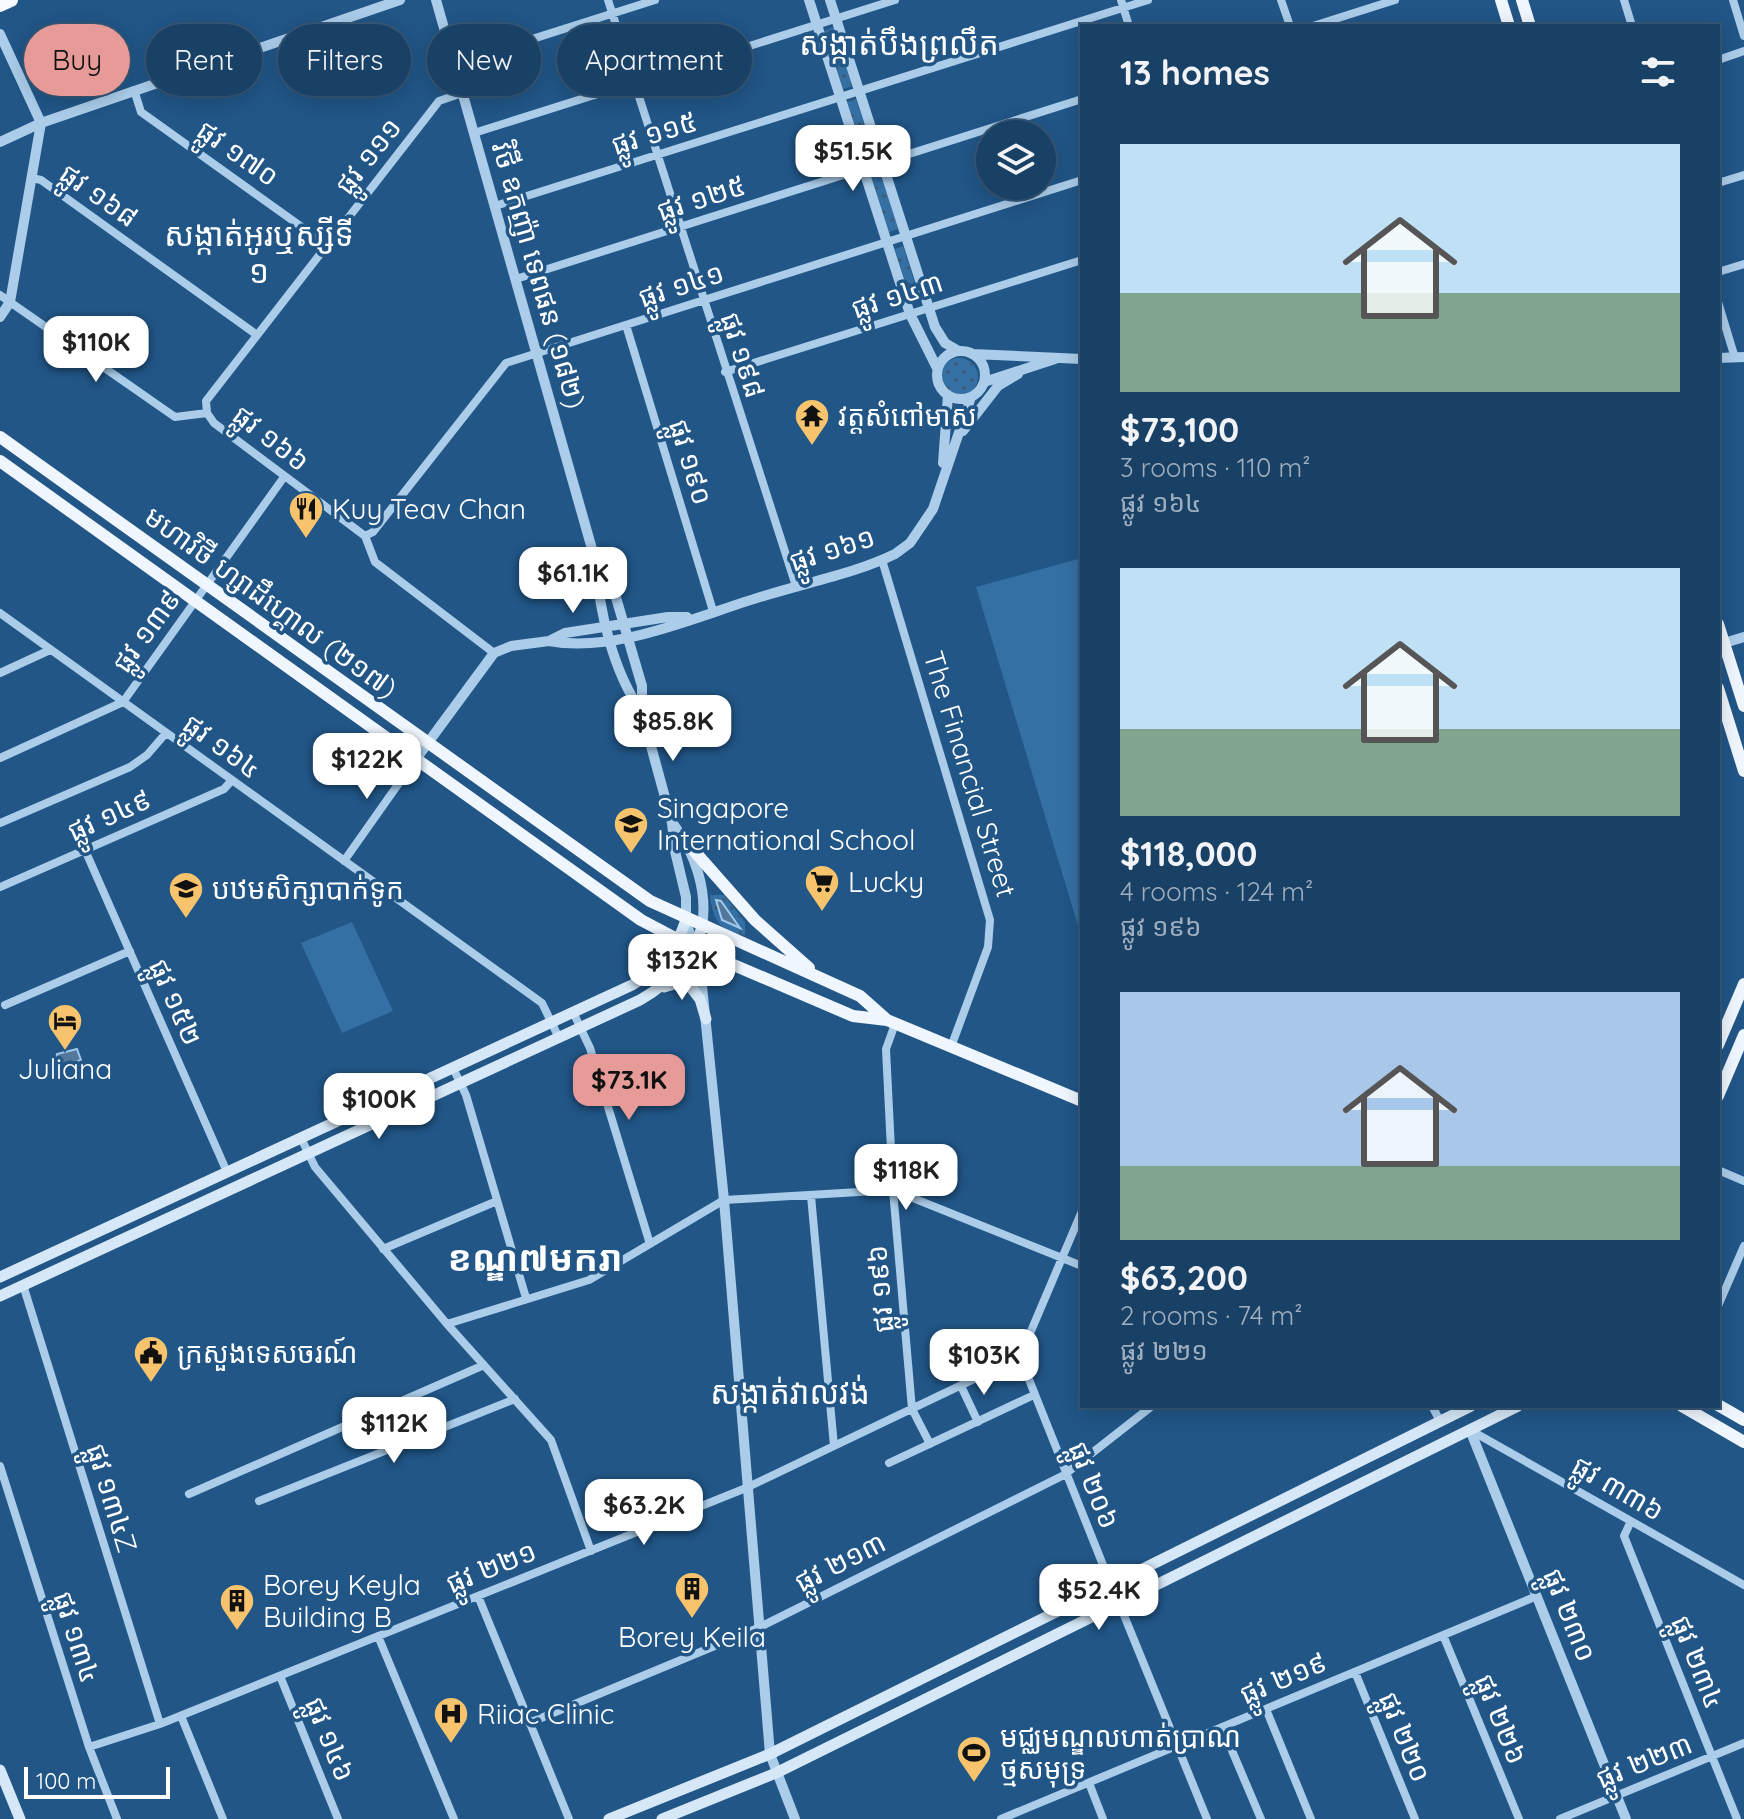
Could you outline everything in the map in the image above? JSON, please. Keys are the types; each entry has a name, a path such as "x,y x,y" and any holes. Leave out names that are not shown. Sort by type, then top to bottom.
{"highway":[{"path":"0,5 11,0"}],"main road":[{"path":"1501,0 1508,24"},
{"path":"1522,0 1529,24"},
{"name":"មហាវិថី ហ្សាដឹហ្គោល (២១៧)","path":"0,437 650,901 686,920 860,996 891,1022"},
{"name":"មហាវិថី ហ្សាដឹហ្គោល (២១៧)","path":"0,461 641,920 694,948 853,1016 891,1022 1080,1100"},
{"path":"1720,630 1744,706"},
{"path":"1720,694 1744,771"},
{"path":"688,844 755,920 824,980"},
{"path":"573,873 586,855"},
{"path":"0,1277 643,979 664,961 679,940 686,920"},
{"path":"653,993 676,973 694,948 702,927"},
{"path":"0,1296 674,984 689,985 700,999 706,1019"},
{"path":"1720,1040 1744,984"},
{"path":"1720,1091 1744,1035"},
{"path":"1720,1406 1744,1420"},
{"path":"609,1819 770,1754 1467,1408"},
{"path":"662,1819 776,1773 1514,1408"},
{"path":"1685,1408 1744,1442"},
{"path":"1,1777 20,1819"}],"street":[{"path":"0,142 41,123 400,0"},
{"name":"វិថី ឧកញ៉ា ទេពផន (១៨២)","path":"436,0 443,24"},
{"name":"ផ្លូវ ១៩៨","path":"608,0 615,24"},
{"path":"541,36 655,0"},
{"path":"809,0 910,314 937,368 937,381 948,395 958,399 971,397 984,382 1018,374"},
{"path":"830,0 939,336 957,350 973,354 1080,359"},
{"path":"752,45 895,0"},
{"name":"ផ្លូវ ១១៥","path":"495,206 1122,4 1148,0"},
{"path":"1281,0 1289,24"},
{"path":"1319,24 1395,0"},
{"path":"1624,0 1631,24"},
{"path":"1733,0 1744,36"},
{"path":"1122,4 1128,24"},
{"path":"0,34 41,123 10,302 0,317"},
{"path":"1720,59 1744,51"},
{"name":"ផ្លូវ ១៧០","path":"134,90 141,112 327,245"},
{"name":"ផ្លូវ ១១១","path":"207,413 206,401 257,335 439,101 453,96"},
{"name":"វិថី ឧកញ៉ា ទេពផន (១៨២)","path":"463,96 596,563 598,590 611,639 627,691 642,713"},
{"path":"474,133 590,96"},
{"name":"ផ្លូវ ១៩៨","path":"638,96 796,586"},
{"name":"ផ្លូវ ១២៥","path":"516,279 1080,100"},
{"path":"1720,182 1744,175"},
{"name":"ផ្លូវ ១៦៨","path":"32,178 41,180 257,335"},
{"name":"ផ្លូវ ១៤១","path":"365,536 373,532 506,363 1080,181"},
{"name":"ផ្លូវ ១៤៣","path":"725,372 1080,261"},
{"path":"1720,271 1744,264"},
{"name":"ផ្លូវ ១៦៦","path":"0,295 175,417 207,413 214,423 365,536 375,562 494,653"},
{"path":"1720,307 1740,357 1720,358"},
{"name":"ផ្លូវ ១៩០","path":"626,325 713,611"},
{"path":"937,368 943,358 957,350"},
{"path":"973,354 984,366 984,382"},
{"path":"952,450 979,407 998,386 1057,358"},
{"name":"ផ្លូវ ១៦១","path":"943,473 948,395"},
{"name":"ផ្លូវ ១៦១","path":"549,641 568,645 671,628 691,618 882,560 910,543 933,509 971,397"},
{"name":"ផ្លូវ ១៣៩","path":"0,758 123,702 284,477"},
{"name":"The Financial Street","path":"882,560 990,920 988,947 951,1047"},
{"name":"វិថី ឧកញ៉ា ទេពផន (១៨២)","path":"596,563 612,584 642,686 642,713 672,823 687,904 686,920 706,1019 770,1754 795,1819"},
{"name":"ផ្លូវ ១៦៤","path":"0,613 542,1003 559,1038"},
{"name":"ផ្លូវ ១៦១","path":"494,653 549,641 565,633 668,617 691,618"},
{"path":"1724,643 1744,637"},
{"path":"0,673 50,650"},
{"path":"344,861 494,653"},
{"path":"0,823 130,767 147,755 166,733"},
{"name":"ផ្លូវ ១៤៩","path":"0,887 224,789 232,780"},
{"name":"វិថី ឧកញ៉ា ទេពផន (១៨២)","path":"672,823 688,844 702,894 702,927"},
{"name":"ផ្លូវ ១៥២","path":"85,850 227,1172"},
{"path":"5,1005 130,951"},
{"path":"573,1012 590,1048 650,1244"},
{"name":"ផ្លូវ ១៩៦","path":"891,1022 886,1049 893,1190 912,1409"},
{"path":"453,1068 461,1084 526,1298"},
{"path":"301,1138 315,1167 447,1324 551,1440 591,1551"},
{"path":"1720,1171 1744,1181"},
{"path":"447,1324 589,1280 724,1200 893,1190 1080,1265"},
{"path":"811,1196 834,1446"},
{"path":"383,1249 497,1201"},
{"path":"1020,1357 1080,1216"},
{"path":"1720,1301 1744,1246"},
{"name":"ផ្លូវ ១៣៤Z","path":"23,1285 160,1724"},
{"name":"ផ្លូវ ២២១","path":"89,1747 181,1716 746,1488 1020,1357"},
{"name":"ផ្លូវ ២០៦","path":"1020,1357 1064,1475 1111,1585"},
{"path":"189,1494 484,1365"},
{"path":"961,1386 978,1422"},
{"path":"889,1463 1034,1395"},
{"path":"259,1501 515,1399"},
{"name":"ផ្លូវ ២១៣","path":"529,1723 758,1628 1064,1475 1149,1408"},
{"path":"1433,1408 1440,1421"},
{"path":"912,1409 930,1444"},
{"name":"ផ្លូវ ៣៣៦","path":"1470,1430 1744,1585"},
{"name":"ផ្លូវ ២៣០","path":"1470,1430 1626,1819"},
{"name":"ផ្លូវ ១៣៤","path":"0,1466 89,1747 117,1819"},
{"name":"ផ្លូវ ២៣៤","path":"1631,1521 1624,1536 1737,1819"},
{"path":"478,1596 569,1819"},
{"name":"ផ្លូវ ២១៩","path":"1001,1819 1537,1596"},
{"path":"1119,1603 1207,1819"},
{"name":"ផ្លូវ ២២៦","path":"1443,1635 1519,1819"},
{"path":"378,1636 454,1819"},
{"name":"ផ្លូវ ២២០","path":"1355,1672 1415,1819"},
{"name":"ផ្លូវ ១៤៦","path":"280,1676 338,1819"},
{"path":"1266,1709 1311,1819"},
{"path":"181,1716 223,1819"},
{"path":"1222,1727 1261,1819"},
{"name":"ផ្លូវ ២២៣","path":"1560,1819 1744,1743"},
{"path":"1089,1783 1103,1819"}],"shaded area":[{"path":"834,27 853,86 843,89 825,30"},
{"path":"856,99 873,153 864,156 847,102"},
{"path":"879,168 898,229 889,232 869,171"},
{"path":"903,246 917,290 909,293 895,249"},
{"path":"959,358 973,363 978,377 973,391 959,396 945,391 940,377 945,363"},
{"path":"1080,559 1080,932 976,587"},
{"path":"710,895 724,895 745,922 745,935 729,931 719,923"},
{"path":"352,922 393,1011 342,1033 301,943"}],"water":[{"path":"716,900 721,901 740,928 722,920"},
{"path":"77,1049 81,1060 68,1064 57,1075 51,1074 57,1054"}],"place":[{"name":"វត្តសំពៅមាស","path":"812,447"},
{"name":"Kuy Teav Chan","path":"306,540"},
{"name":"Singapore International School","path":"631,855"},
{"name":"Lucky","path":"822,913"},
{"name":"បឋមសិក្សាបាក់ទូក","path":"186,920"},
{"name":"Juliana","path":"65,1052"},
{"name":"ក្រសួងទេសចរណ៍","path":"151,1384"},
{"name":"Borey Keila","path":"692,1620"},
{"name":"Borey Keyla Building B","path":"237,1632"},
{"name":"Riiac Clinic","path":"451,1745"},
{"name":"មជ្ឈមណ្ឌលហាត់ប្រាណ ថ្មសមុទ្រ","path":"974,1784"}],"district":[{"name":"សង្កាត់បឹងព្រលឹត","path":"899,44"},
{"name":"សង្កាត់អូរឬស្សីទី ១","path":"259,254"},
{"name":"ខណ្ឌ៧មករា","path":"535,1258"},
{"name":"សង្កាត់វាលវង់","path":"790,1393"}]}
